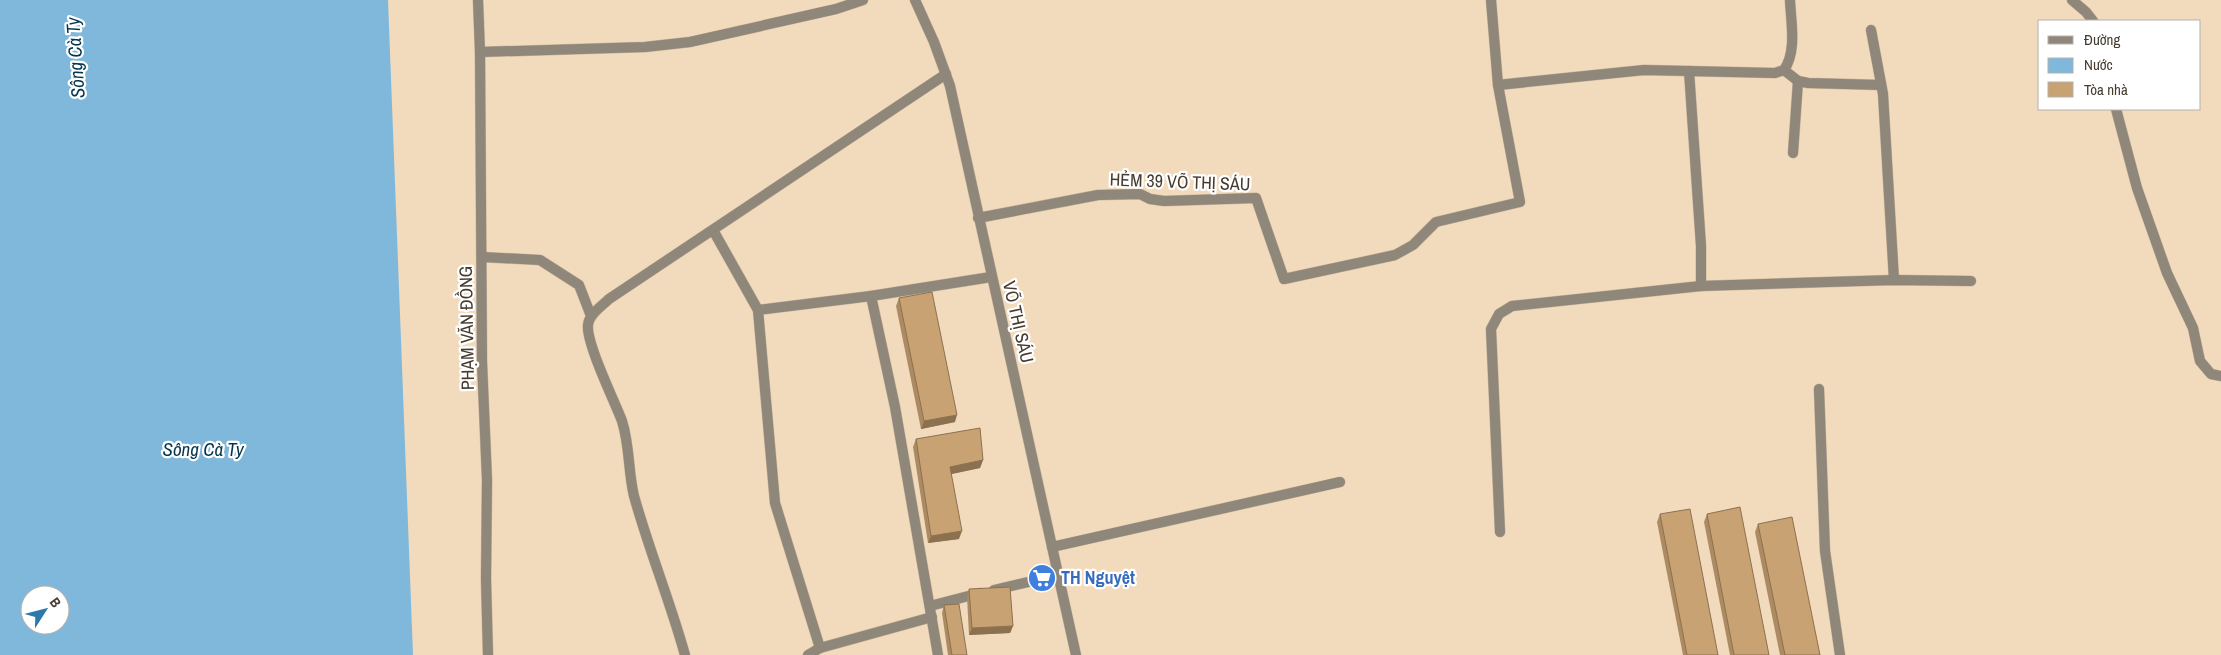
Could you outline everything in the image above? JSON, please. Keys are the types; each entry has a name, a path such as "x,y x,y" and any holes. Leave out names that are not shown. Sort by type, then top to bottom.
{"street":[{"name":"PHẠM VĂN ĐỒNG","path":"478,0 482,362 487,480 486,579 488,655"},
{"path":"480,52 645,47 690,42 836,9 863,0"},
{"path":"1491,0 1498,85 1644,70 1774,73 1784,70 1792,52 1790,0"},
{"path":"2072,0 2092,20"},
{"name":"VÕ THỊ SÁU","path":"917,1 946,74 1076,655"},
{"path":"1871,30 1881,85 1894,280"},
{"path":"1784,70 1798,81 1881,85"},
{"path":"1689,71 1701,246 1701,286"},
{"path":"590,316 609,299 946,74"},
{"path":"1793,153 1798,81"},
{"name":"HẺM 39 VÕ THỊ SÁU","path":"978,218 1098,195 1140,194 1150,199 1164,201 1256,198 1284,280 1395,255 1414,245 1436,222 1520,202 1498,85"},
{"path":"2116,110 2137,188 2166,273 2193,328 2200,361 2211,374 2221,376"},
{"path":"713,230 758,310 775,503 820,648"},
{"path":"482,257 540,260 579,285 590,316 588,325 590,340 622,423 630,454 634,494 685,655"},
{"path":"758,310 871,296 991,277"},
{"path":"1500,532 1491,329 1499,314 1512,306 1701,286 1894,280 1971,281"},
{"path":"871,296 895,407 938,655"},
{"path":"1819,388 1825,551 1840,655"},
{"path":"1052,547 1340,482"},
{"path":"930,606 1058,574"},
{"path":"808,655 820,648 932,616"}],"water":[{"name":"Sông Cà Ty","path":"0,0 388,0 413,655 0,655"}],"building":[{"path":"932,292 957,415 924,421 899,298"},
{"path":"980,428 983,460 950,467 962,531 931,536 916,439"},
{"path":"1740,507 1769,655 1734,655 1707,514"},
{"path":"1690,509 1718,655 1687,655 1660,514"},
{"path":"1792,517 1820,655 1785,655 1758,524"},
{"path":"1010,587 1013,626 972,628 969,589"},
{"path":"959,604 967,655 952,655 944,605"}],"place":[{"name":"TH Nguyệt","path":"1042,578"}]}
